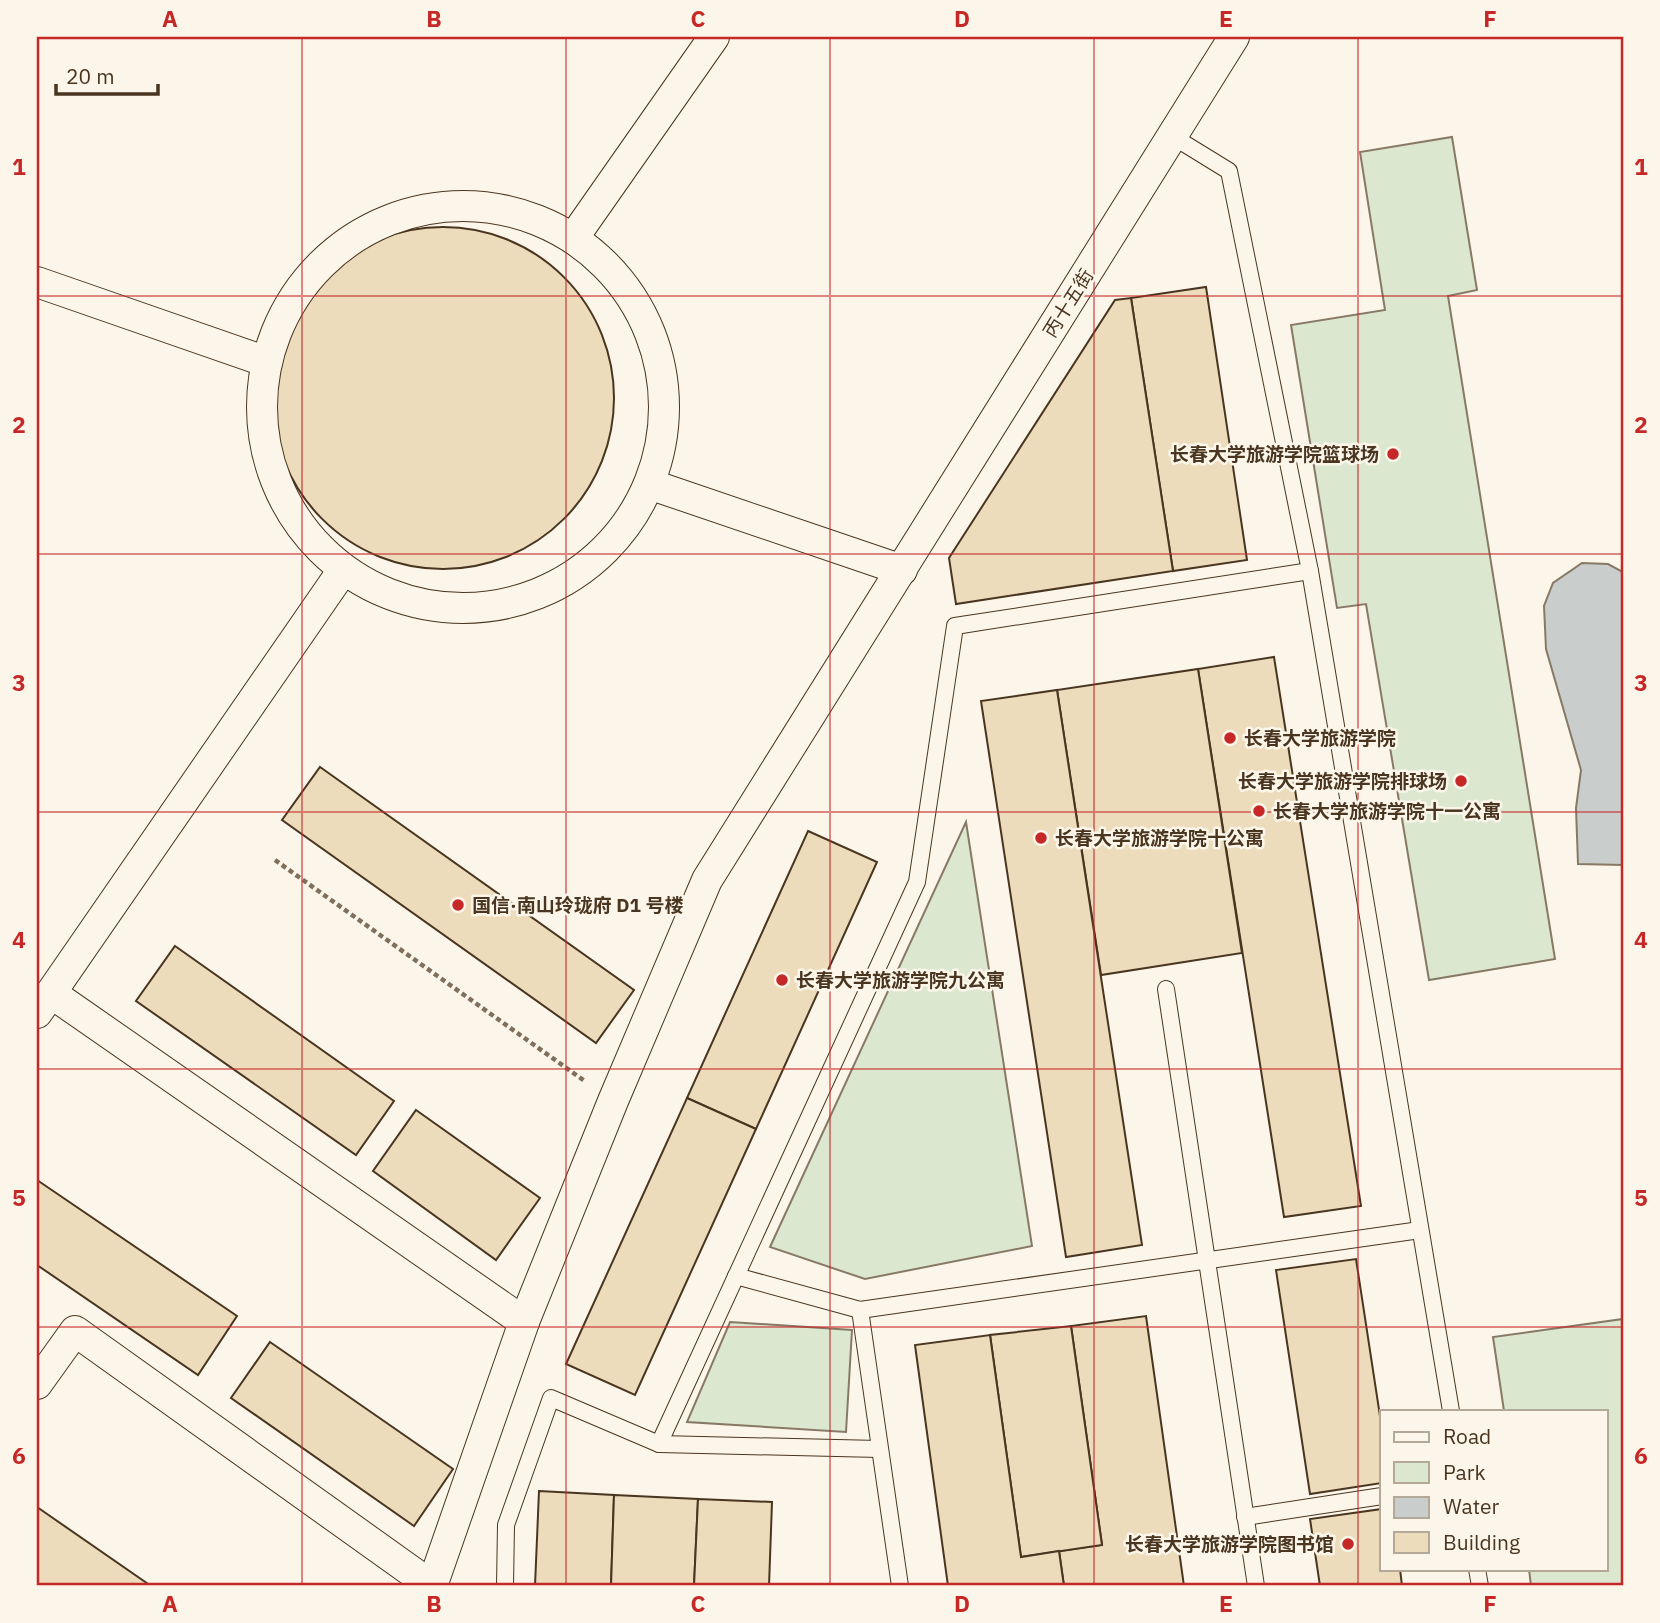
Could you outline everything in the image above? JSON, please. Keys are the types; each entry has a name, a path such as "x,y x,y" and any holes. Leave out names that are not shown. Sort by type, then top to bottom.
{"street":[{"path":"574,237 714,37"},
{"name":"丙十五街","path":"432,1586 524,1322 613,1101 707,880 1234,37"},
{"path":"445,205 515,211 574,237 622,281 654,337 666,401 658,465 631,523 586,569 529,600 465,610 401,600 343,570 294,520 266,456 261,386 267,362 280,319 320,262 377,222 445,205"},
{"path":"37,282 267,362"},
{"path":"649,484 902,569"},
{"path":"343,570 44,1003 524,1322"},
{"path":"37,1384 75,1331 432,1586"}],"lane":[{"path":"1172,136 1229,171 1310,571 1451,1410"},
{"path":"659,1444 917,882 955,625 1310,571"},
{"path":"1166,989 1256,1586"},
{"path":"736,1276 860,1310 1420,1230"},
{"path":"860,1310 900,1586"},
{"path":"505,1586 506,1525 551,1398 659,1444 880,1449"},
{"path":"1245,1517 1380,1496"}],"path":[{"path":"275,860 613,1101"}],"green space":[{"path":"1452,137 1477,290 1448,296 1555,959 1429,980 1366,604 1337,608 1291,325 1385,310 1360,152"},
{"path":"966,822 1032,1246 865,1279 770,1247"},
{"path":"1623,1319 1623,1586 1531,1586 1529,1570 1608,1570 1608,1410 1504,1410 1493,1337"},
{"path":"730,1322 852,1330 846,1432 687,1422"}],"water":[{"path":"1582,563 1608,564 1623,572 1623,865 1578,864 1576,808 1581,770 1546,649 1544,606 1553,583"}],"building":[{"path":"443,227 476,231 508,240 538,256 564,277 585,303 601,333 610,365 614,398 610,431 601,463 585,493 564,519 538,540 508,556 476,565 443,569 410,565 378,556 348,540 322,519 301,493 285,463 276,431 272,398 276,365 285,333 301,303 322,277 348,256 378,240 410,231"},
{"path":"1206,287 1247,560 1173,571 1131,298"},
{"path":"1131,298 1173,571 956,604 949,558 1115,300"},
{"name":"长春大学旅游学院十一公寓","path":"1274,657 1361,1206 1284,1217 1198,669"},
{"path":"1198,669 1242,953 1101,975 1057,690"},
{"name":"长春大学旅游学院十公寓","path":"1057,690 1142,1245 1066,1257 981,701"},
{"name":"国信·南山玲珑府 D1 号楼","path":"320,767 634,990 596,1043 282,820"},
{"name":"长春大学旅游学院九公寓","path":"808,831 877,862 756,1129 687,1098"},
{"path":"175,946 394,1101 356,1155 136,1001"},
{"path":"687,1098 756,1129 635,1395 566,1364"},
{"path":"416,1110 540,1198 496,1260 373,1171"},
{"path":"37,1180 237,1316 198,1375 37,1265"},
{"path":"1356,1259 1380,1416 1380,1483 1310,1494 1276,1270"},
{"path":"1146,1316 1184,1586 1064,1586 1059,1551 1102,1545 1071,1326"},
{"path":"1071,1326 1102,1545 1021,1557 990,1335"},
{"path":"990,1335 1021,1557 1059,1551 1064,1586 948,1586 915,1345"},
{"path":"270,1342 453,1469 414,1526 231,1398"},
{"path":"539,1491 614,1495 611,1586 535,1586"},
{"path":"614,1495 698,1499 694,1586 611,1586"},
{"path":"698,1499 772,1502 769,1586 694,1586"},
{"path":"37,1507 151,1586 37,1586"},
{"name":"长春大学旅游学院图书馆","path":"1380,1509 1380,1570 1400,1570 1402,1586 1320,1586 1310,1519"}],"place":[{"name":"长春大学旅游学院篮球场","path":"1393,454"},
{"name":"长春大学旅游学院","path":"1230,738"},
{"name":"长春大学旅游学院排球场","path":"1461,781"},
{"name":"长春大学旅游学院十一公寓","path":"1259,811"},
{"name":"长春大学旅游学院十公寓","path":"1041,838"},
{"name":"国信·南山玲珑府 D1 号楼","path":"458,905"},
{"name":"长春大学旅游学院九公寓","path":"782,980"},
{"name":"长春大学旅游学院图书馆","path":"1348,1544"}]}
